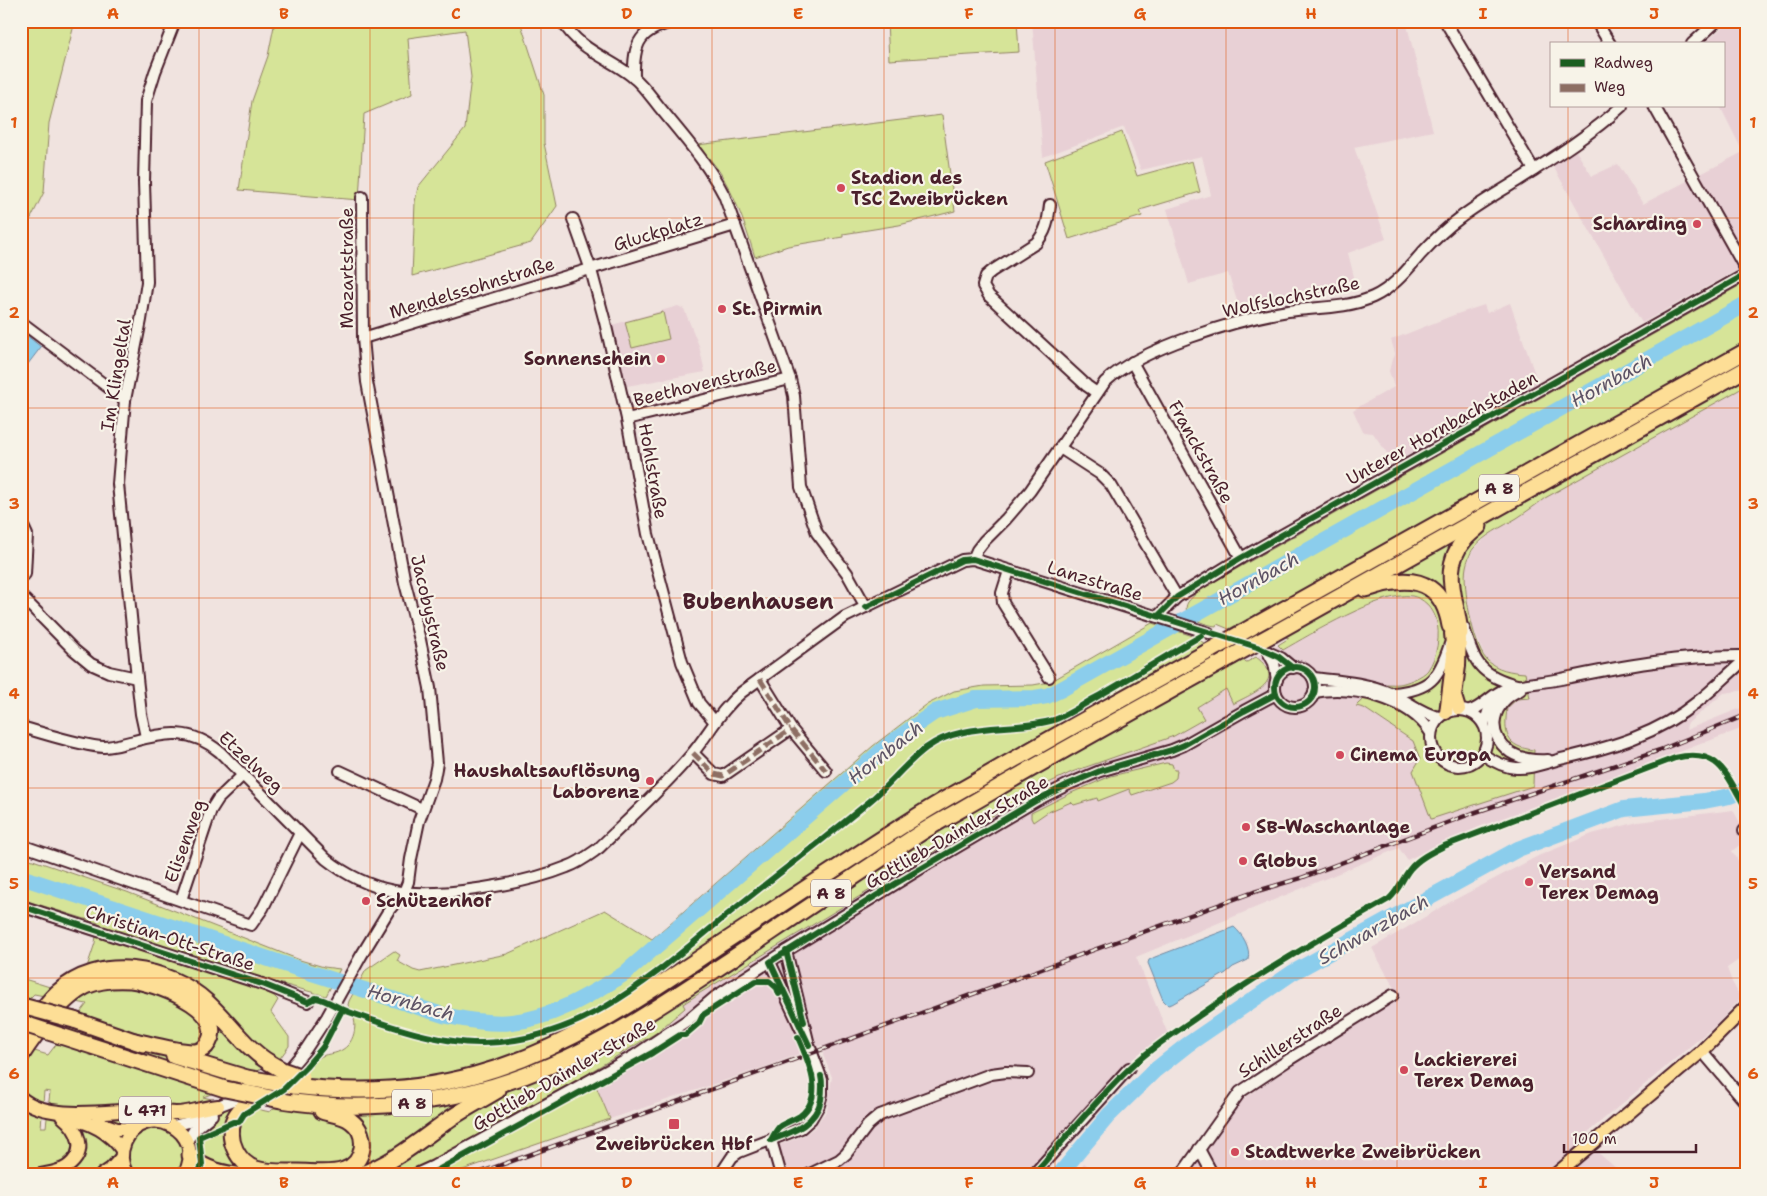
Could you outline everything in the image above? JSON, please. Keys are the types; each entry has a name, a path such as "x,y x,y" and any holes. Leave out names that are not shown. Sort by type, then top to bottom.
{"highway":[{"name":"A 8","path":"298,1082 358,1089 402,1088 474,1076 534,1054 579,1034 644,996 915,817 1044,742 1746,351"},
{"name":"A 8","path":"21,1023 225,1088 308,1104 373,1106 423,1102 457,1096 514,1080 549,1066 616,1032 672,998 924,831 1050,758 1746,369"},
{"path":"1457,631 1450,583 1455,554 1464,539 1499,508"},
{"path":"1351,590 1401,581 1426,585 1444,603 1457,631"},
{"path":"21,1038 50,1000 75,979 102,970 136,970 164,976 194,991 214,1008 254,1050 298,1082"},
{"path":"21,1056 66,1000 85,986 106,981 124,980 139,982 169,991 199,1009 209,1020 212,1028 208,1044 202,1050 196,1052 181,1051 135,1041"},
{"path":"22,1006 74,1020 193,1063 247,1078 298,1082"},
{"path":"359,1175 400,1156 453,1117 514,1080"},
{"path":"266,1087 240,1112 233,1122 233,1147 244,1163 252,1168 266,1171 338,1172 349,1168 359,1158 363,1144 360,1132 351,1120 339,1115 326,1113 308,1104"},
{"path":"188,1148 194,1160 212,1169 236,1175"},
{"path":"276,1175 302,1172"},
{"path":"185,1174 202,1175"}],"main road":[{"path":"1457,631 1460,660 1455,696 1464,710"},
{"path":"1442,715 1457,631"},
{"path":"1555,1175 1702,1051 1746,1007"},
{"path":"23,1100 40,1108 117,1129 135,1129"},
{"name":"L 471","path":"62,1113 152,1110 175,1113 218,1106"},
{"path":"62,1113 94,1126 112,1138 122,1154 127,1175"},
{"path":"40,1175 65,1168 77,1154 79,1145 78,1134 62,1113"},
{"path":"102,1175 111,1170 122,1154 126,1139 135,1129 143,1124 153,1122 173,1126 180,1131 188,1148 189,1165 185,1174"}],"street":[{"name":"Im Klingeltal","path":"146,737 137,678 118,484 125,400 141,320 146,282 144,182 146,101 175,21"},
{"path":"562,21 582,45 634,78 671,121 711,173 726,200 790,379 794,396 801,487 804,497 821,540 847,573 866,606"},
{"path":"634,78 635,53 644,34 658,26 676,21"},
{"path":"1445,21 1534,170"},
{"path":"1596,21 1609,42"},
{"path":"1694,42 1717,21"},
{"name":"Wolfslochstraße","path":"973,559 984,541 1025,498 1097,393 1113,375 1132,362 1199,335 1289,311 1348,305 1374,296 1388,288 1400,277 1460,217 1592,131 1620,108"},
{"path":"1655,108 1746,270"},
{"name":"Mozartstraße","path":"362,197 364,338"},
{"path":"1050,205 1048,224 1042,238 992,271 986,276 983,286 989,296 1097,393"},
{"name":"Hohlstraße","path":"573,219 591,270 605,322 627,419 648,534 682,662 699,703 715,722"},
{"name":"Gluckplatz","path":"591,270 735,225"},
{"name":"Mendelssohnstraße","path":"364,338 591,270"},
{"name":"Unterer Hornbachstaden","path":"1159,616 1177,597 1242,558 1746,274"},
{"path":"21,322 125,400"},
{"name":"Jacobystraße","path":"364,338 367,382 405,583 420,640 432,703 436,771 422,809 415,837 408,882 404,892"},
{"name":"Franckstraße","path":"1132,362 1242,558"},
{"name":"Beethovenstraße","path":"627,419 790,379"},
{"path":"1060,448 1100,474 1111,485 1177,597"},
{"path":"21,522 27,535 25,574"},
{"name":"Etzelweg","path":"21,728 89,745 106,747 170,733 200,739 214,747 326,859 345,872 377,887 404,892 445,891 487,886 545,875 578,862 599,848 693,754 734,698 837,623 866,606 962,560 973,559"},
{"name":"Lanzstraße","path":"973,559 1205,632"},
{"path":"1009,571 1002,593 1003,603 1049,677"},
{"path":"21,596 74,650 91,664 109,672 137,678"},
{"path":"1457,631 1472,656 1490,675 1522,685"},
{"path":"1392,693 1415,691 1430,682 1442,668 1457,631"},
{"path":"1293,668 1282,658 1268,652 1274,663 1277,680 1276,694 1286,705 1296,707 1306,704 1311,699 1314,692 1313,678"},
{"path":"1277,680 1283,671 1293,668 1305,670 1313,678 1361,684 1392,693 1429,714 1442,715 1479,708 1494,694 1522,685 1653,661 1713,656 1746,658"},
{"path":"1482,754 1498,764 1517,769 1540,766 1620,744 1660,726 1697,702 1746,658"},
{"path":"760,679 792,729 826,771"},
{"path":"1538,683 1510,694 1503,701 1496,712 1494,720 1496,732 1503,745 1511,752 1523,758 1539,760 1561,759"},
{"path":"1442,715 1432,727 1433,748 1436,755 1448,764 1463,766 1477,760 1482,754 1487,739 1484,724 1489,709 1497,698 1504,692 1522,685"},
{"path":"1314,692 1337,689 1374,695 1400,706 1420,719 1431,733"},
{"name":"Gottlieb-Daimler-Straße","path":"414,1175 434,1166 634,1056 688,1019 715,997 786,951 1037,800 1100,771 1172,750 1276,694"},
{"path":"1464,710 1475,714 1484,724"},
{"path":"693,754 717,775 723,776 792,729"},
{"path":"340,771 422,809"},
{"name":"Elisenweg","path":"181,900 211,810 218,798 243,775"},
{"path":"21,845 251,925 263,908 300,833"},
{"path":"173,1126 189,1122 218,1106 266,1087 286,1073 317,1033 389,910 404,892"},
{"name":"Christian-Ott-Straße","path":"21,906 265,985 308,1002"},
{"path":"720,1175 732,1157 739,1152 801,1128 811,1119 820,1105 822,1080 810,1045 786,951"},
{"path":"770,962 810,1045"},
{"name":"Schillerstraße","path":"1181,1175 1240,1092 1393,995"},
{"path":"1702,1051 1746,1103"},
{"path":"1033,1175 1129,1068"},
{"path":"808,1175 839,1160 846,1154 868,1125 880,1116 991,1074 1006,1072 1028,1073"},
{"path":"188,1148 194,1130 206,1119 239,1098"},
{"path":"771,1140 781,1175"},
{"path":"1199,1149 1213,1175"}],"shaded area":[{"path":"1032,21 1406,21 1433,131 1354,147 1386,239 1348,253 1357,289 1241,313 1228,273 1189,284 1167,209 1211,195 1202,156 1141,170 1124,127 1043,157"},
{"path":"1730,21 1739,21 1746,33 1746,265 1642,323 1553,166 1576,151 1592,176 1618,164 1643,204 1743,152 1721,108 1724,108 1724,42 1705,42"},
{"path":"1510,303 1538,383 1394,463 1373,433 1363,432 1353,410 1394,387 1389,371 1395,353 1391,340 1484,305 1487,313"},
{"name":"Sonnenschein","path":"678,306 684,309 699,346 705,372 627,386 612,325"},
{"path":"1746,386 1746,690 1724,693 1687,724 1686,730 1746,706 1746,727 1481,826 1407,860 1399,848 1136,957 1170,1039 1117,1085 1040,1175 789,1175 779,1145 803,1136 814,1128 827,1110 832,1077 823,1055 824,1049 822,1045 768,1066 610,1119 590,1072 656,1033 685,1008 682,1004 1040,787 1072,772 1174,736 1203,719 1197,707 1264,663 1256,657 1278,645 1284,650 1348,614 1390,598 1412,596 1428,604 1436,619 1438,638 1436,650 1428,671 1410,681 1398,684 1385,684 1356,706 1364,708 1413,741 1420,759 1431,818 1532,786 1525,749 1515,745 1508,738 1504,727 1506,708 1517,699 1511,672 1492,664 1485,657 1473,628 1466,597 1466,567 1473,550 1494,530 1518,517 1545,498"},
{"path":"1733,810 1746,834 1746,840 1732,851 1746,872 1746,955 1727,968 1741,998 1718,1023 1581,1138 1624,1175 1187,1175 1242,1100 1294,1064 1400,999 1372,948 1452,901 1538,856 1592,834 1638,822"},
{"path":"1084,1163 1100,1175 1076,1175"}],"green space":[{"path":"21,21 75,21 49,123 44,192 28,224 25,261 21,276"},
{"path":"275,21 520,21 544,95 544,143 557,206 531,243 412,276 415,202 418,187 465,129 471,77 465,30 408,38 412,94 364,114 359,200 239,190 252,101 268,56"},
{"path":"887,21 1017,21 1019,52 889,60"},
{"name":"Stadion des TSC Zweibrücken","path":"942,115 955,211 899,225 843,234 843,237 788,246 755,257 731,191 717,168 697,145"},
{"path":"1122,132 1137,176 1192,161 1200,192 1140,210 1142,216 1069,239 1045,161"},
{"path":"1746,282 1746,386 1545,498 1517,518 1488,535 1477,544 1470,555 1465,576 1467,601 1481,652 1494,666 1525,673 1530,698 1517,699 1507,708 1506,725 1512,742 1517,746 1534,750 1533,786 1431,819 1413,771 1420,759 1413,741 1364,708 1356,706 1383,685 1405,683 1419,677 1431,665 1437,645 1438,631 1436,619 1433,611 1420,599 1412,596 1399,596 1383,600 1347,615 1283,650 1278,645 1289,638 1238,624 1229,629 1217,624 1216,626 1206,624 1190,616 1187,612 1188,602 1199,590"},
{"path":"663,312 669,339 632,348 625,322"},
{"path":"1152,623 1193,636 1204,643 1200,646 1247,662 1256,657 1265,665 1269,673 1268,680 1258,691 1233,704 1226,689 1197,707 1204,719 1174,736 1072,772 1040,787 683,1004 685,1008 656,1033 590,1072 610,1119 448,1175 21,1175 21,1047 48,1055 87,1004 34,994 21,1007 21,978 53,988 87,967 95,943 98,923 21,899 21,856 127,892 300,960 324,967 340,969 326,996 253,976 257,988 278,1000 271,1012 289,1037 289,1046 278,1061 270,1063 225,1089 203,1097 270,1112 319,1058 340,1051 350,1042 353,1037 355,1024 352,1011 348,1005 349,1001 366,970 394,951 400,955 397,961 420,972 507,954 605,910 652,939 873,746 926,705 954,691 984,686 1033,685 1050,682","holes":["44,1091 50,1092 46,1127 41,1127"]},
{"path":"1166,763 1172,764 1174,770 1177,770 1176,778 1171,782 1132,795 1129,789 1098,801 1097,798 1074,805 1071,802 1046,813 1033,822 1031,818 1031,813 1111,776"}],"water":[{"path":"25,334 41,347 21,373 21,338"},
{"path":"1234,927 1245,942 1249,955 1248,960 1168,1005 1163,1000 1148,963 1149,960"}],"waterway":[{"name":"Hornbach","path":"21,877 443,1015 496,1023 527,1020 542,1016 598,990 624,974 887,746 935,712 976,699 1035,698 1047,696 1060,690 1746,304"},
{"name":"Schwarzbach","path":"1059,1175 1108,1116 1154,1071 1187,1045 1292,973 1518,849 1624,809 1704,801 1730,796 1746,789"}],"railway":[{"path":"473,1175 1254,892 1301,878 1473,813 1660,750 1746,715"}],"marked path":[{"path":"760,679 791,729 826,771"},
{"path":"693,753 714,774 723,776 791,729"}],"cycle path":[{"path":"1158,616 1177,597 1241,558 1746,274"},
{"path":"866,607 962,560 973,559 1257,647 1279,657 1293,668"},
{"path":"21,906 265,985 308,1002 316,998 320,999 349,1012 415,1033 467,1043 521,1039 557,1029 590,1015 621,997 651,976 870,801 926,748 940,740 972,730 1038,724 1059,718 1201,636"},
{"path":"1295,667 1309,673 1315,687 1309,701 1295,707 1281,701 1275,687 1281,673 1295,667"},
{"path":"809,1045 770,962 895,884 1037,800 1100,771 1184,745 1276,694"},
{"path":"1033,1175 1080,1120 1145,1055 1217,1003 1265,972 1389,899 1414,865 1422,858 1444,846 1675,758 1690,756 1712,760 1720,766 1746,808"},
{"path":"786,951 804,1022"},
{"path":"429,1175 652,1053 680,1035 685,1035 699,1023 703,1015 756,981 769,981 777,988 779,994"},
{"path":"198,1175 202,1164 199,1137 233,1122 239,1122 244,1114 284,1089 323,1047 342,1010"},
{"path":"771,1140 779,1127 800,1116 808,1108 812,1099 813,1089 810,1067 798,1037"},
{"path":"771,1140 802,1126 814,1116 821,1100 821,1076"}],"place":[{"name":"Stadion des TSC Zweibrücken","path":"841,188"},
{"name":"Scharding","path":"1697,224"},
{"name":"St. Pirmin","path":"722,309"},
{"name":"Sonnenschein","path":"661,359"},
{"name":"Cinema Europa","path":"1340,755"},
{"name":"Haushaltsauflösung Laborenz","path":"650,781"},
{"name":"SB-Waschanlage","path":"1246,827"},
{"name":"Globus","path":"1243,861"},
{"name":"Versand Terex Demag","path":"1529,882"},
{"name":"Schützenhof","path":"366,901"},
{"name":"Lackiererei Terex Demag","path":"1404,1070"},
{"name":"Zweibrücken Hbf","path":"674,1124"},
{"name":"Stadtwerke Zweibrücken","path":"1235,1152"}],"district":[{"name":"Bubenhausen","path":"758,601"}]}
